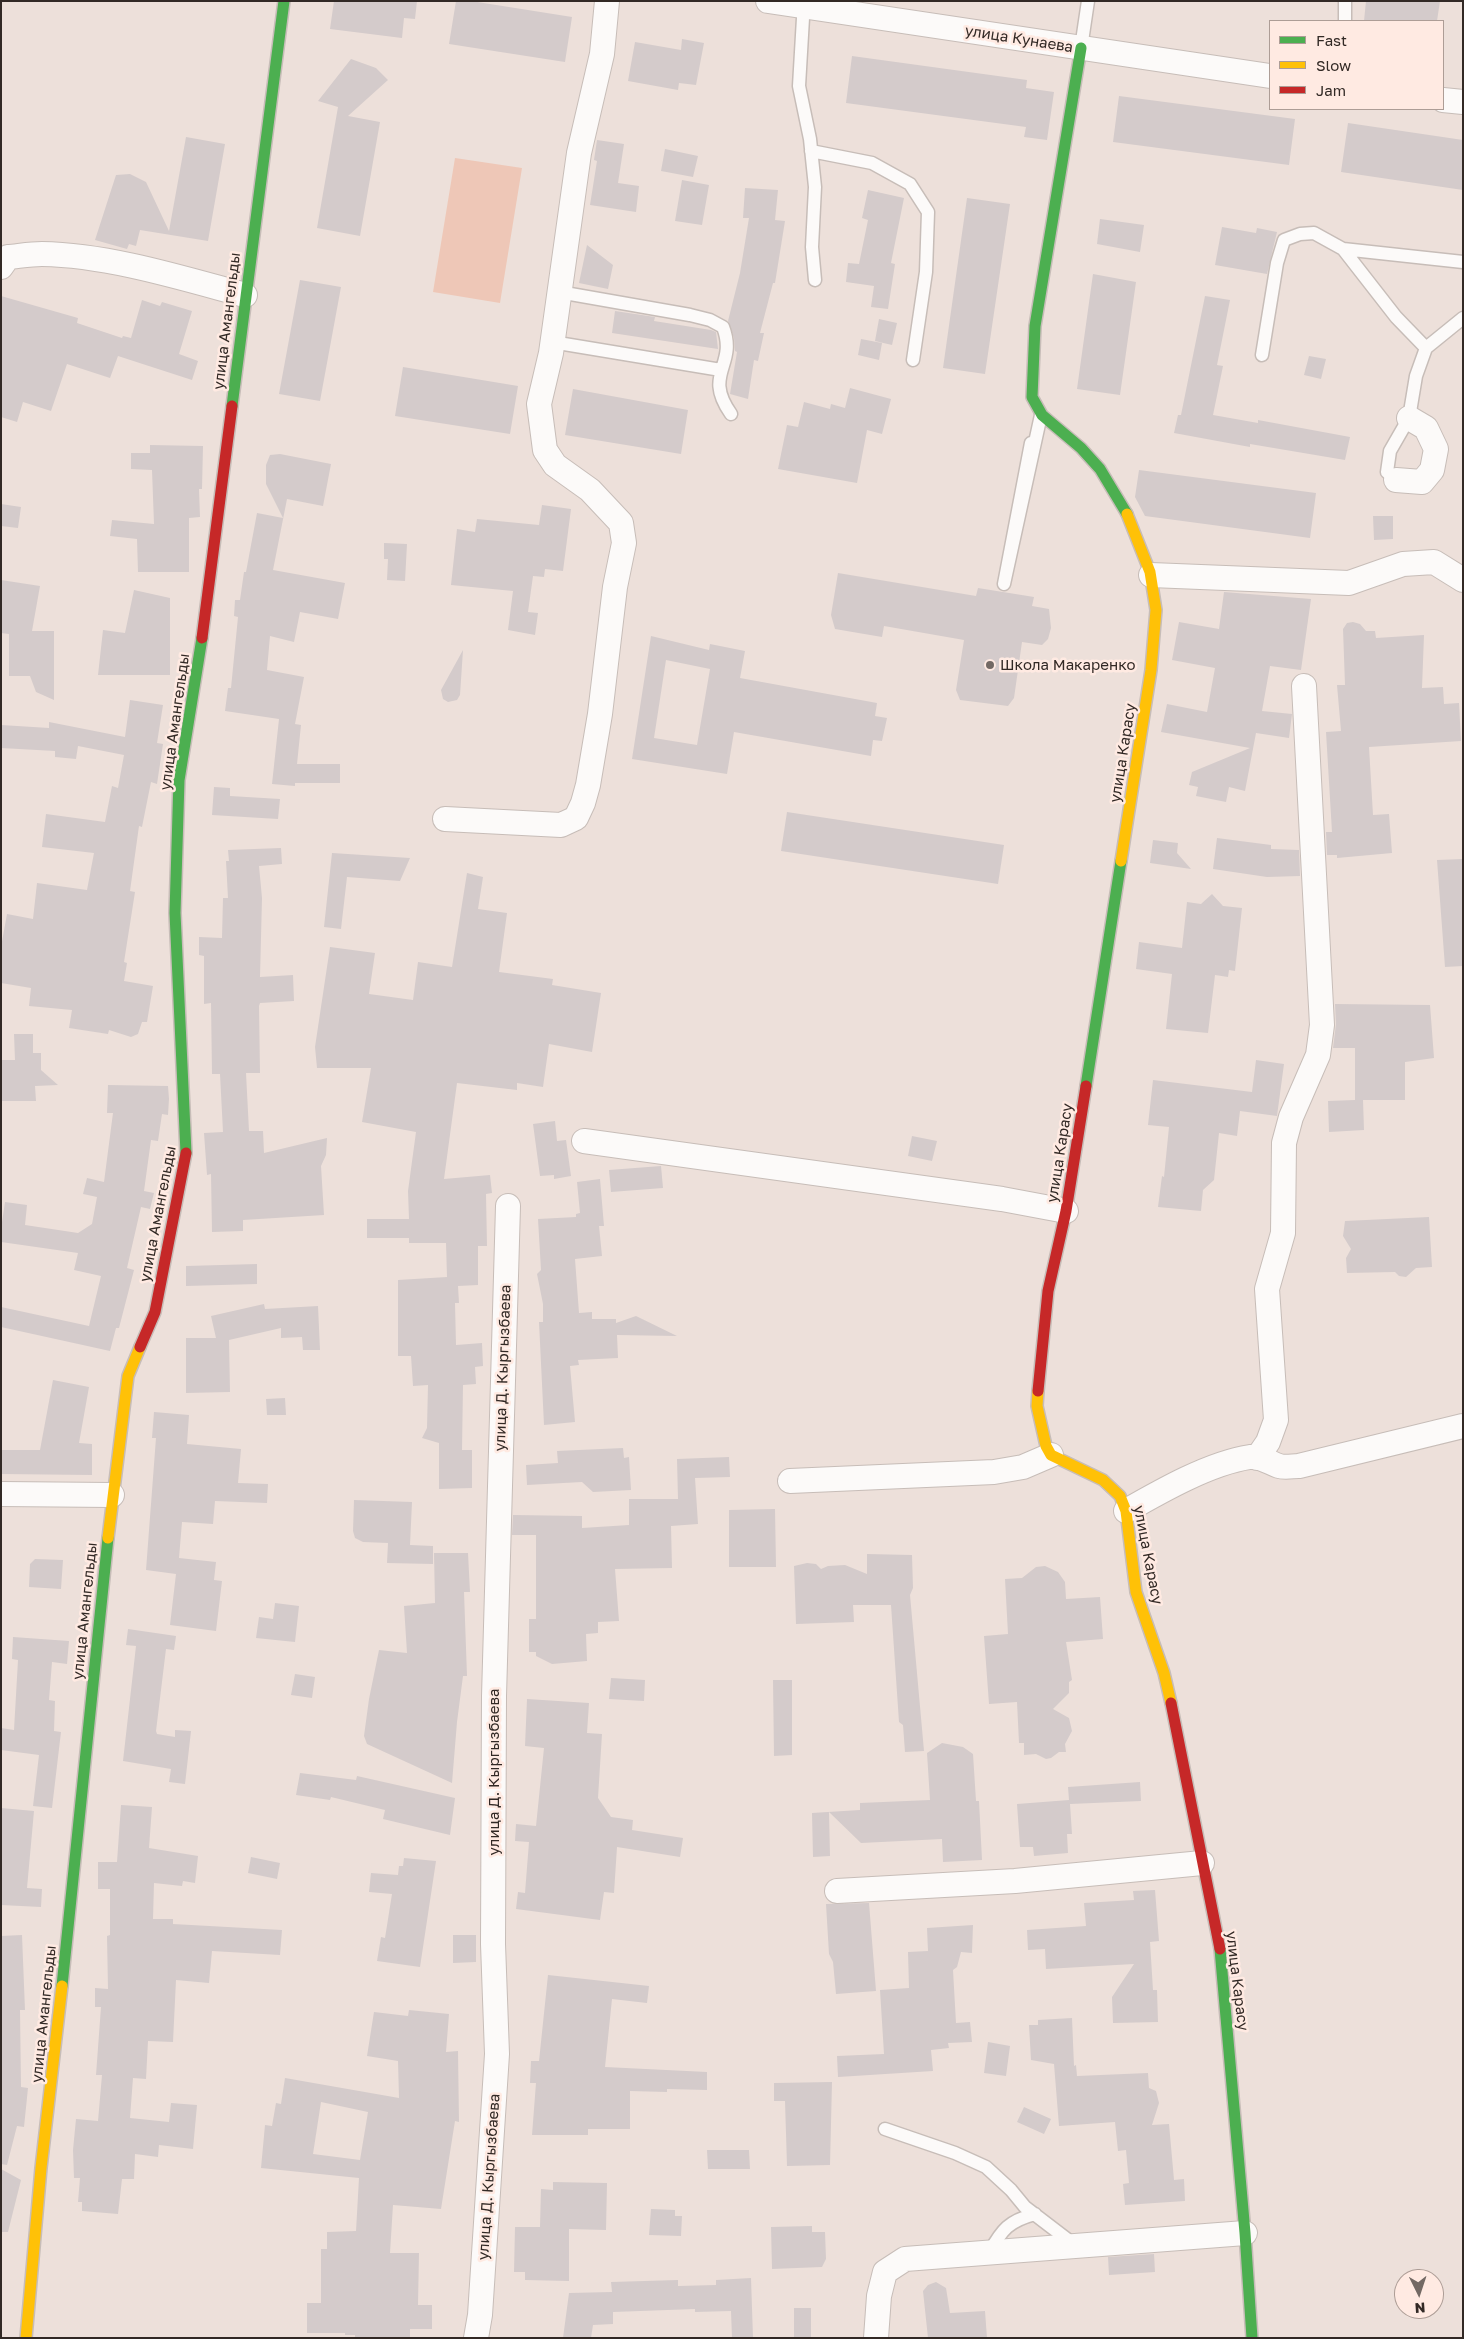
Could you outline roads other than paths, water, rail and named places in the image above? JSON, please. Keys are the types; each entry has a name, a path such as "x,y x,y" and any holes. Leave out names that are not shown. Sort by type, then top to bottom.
{"street":[{"name":"улица Амангельды","path":"26,2338 41,2168 57,2039 112,1495 128,1376 155,1312 187,1148 175,913 179,780 202,637 284,1"},
{"path":"445,819 561,825 576,818 584,803 588,785 600,714 615,587 624,543 621,523 590,490 555,464 545,450 539,404 560,292 579,153 602,54 607,1"},
{"name":"улица Кунаева","path":"768,1 803,4 1269,76"},
{"path":"1041,414 1032,397 1035,326 1081,48"},
{"path":"1444,100 1463,102"},
{"path":"1,267 8,257 42,254 81,258 152,270 245,295"},
{"name":"улица Карасу","path":"1041,414 1049,425 1070,436 1090,456 1111,484 1139,542 1151,575 1156,608 1151,670 1066,1211 1048,1291 1036,1406 1046,1446 1051,1454 1103,1480 1120,1496 1126,1511 1136,1592 1166,1682 1182,1752 1222,1961 1252,2338"},
{"path":"1396,480 1422,482 1432,470 1436,448 1426,428 1409,418"},
{"path":"1151,575 1349,583 1402,564 1434,562 1463,580"},
{"path":"1257,1458 1268,1442 1276,1420 1267,1290 1283,1233 1284,1143 1291,1117 1318,1055 1322,1025 1304,686"},
{"path":"584,1141 1002,1199 1066,1211"},
{"name":"улица Д. Кыргызбаева","path":"476,2338 480,2315 497,2054 494,1944 494,1696 508,1206"},
{"path":"1126,1511 1163,1490 1204,1471 1252,1457 1281,1467 1299,1466 1463,1426"},
{"path":"790,1481 994,1472 1023,1466 1051,1454"},
{"path":"1,1494 112,1495"},
{"path":"838,1891 1015,1881 1202,1863"},
{"path":"876,2338 879,2296 885,2272 905,2259 1245,2233"}],"lane":[{"path":"1081,48 1088,1"},
{"path":"1345,1 1345,20"},
{"path":"803,4 799,86 811,151 815,187 812,247 815,280"},
{"path":"811,151 872,163 910,184 928,212 926,272 913,360"},
{"path":"1262,355 1278,263 1284,240 1300,234 1314,234 1343,249 1463,262"},
{"path":"1343,249 1396,316 1426,348"},
{"path":"560,292 710,320 723,327 728,352 721,370 718,387 721,400 731,414"},
{"path":"1396,480 1387,472 1390,451 1409,418 1416,376 1426,348 1463,318"},
{"path":"552,342 721,370"},
{"path":"1031,443 1004,584 1041,414"},
{"path":"886,2129 955,2153 986,2167 1011,2190 1025,2207 1076,2246"},
{"path":"989,2253 1001,2232 1016,2220 1035,2214"}],"place":[{"name":"Школа Макаренко","path":"990,665"}]}
